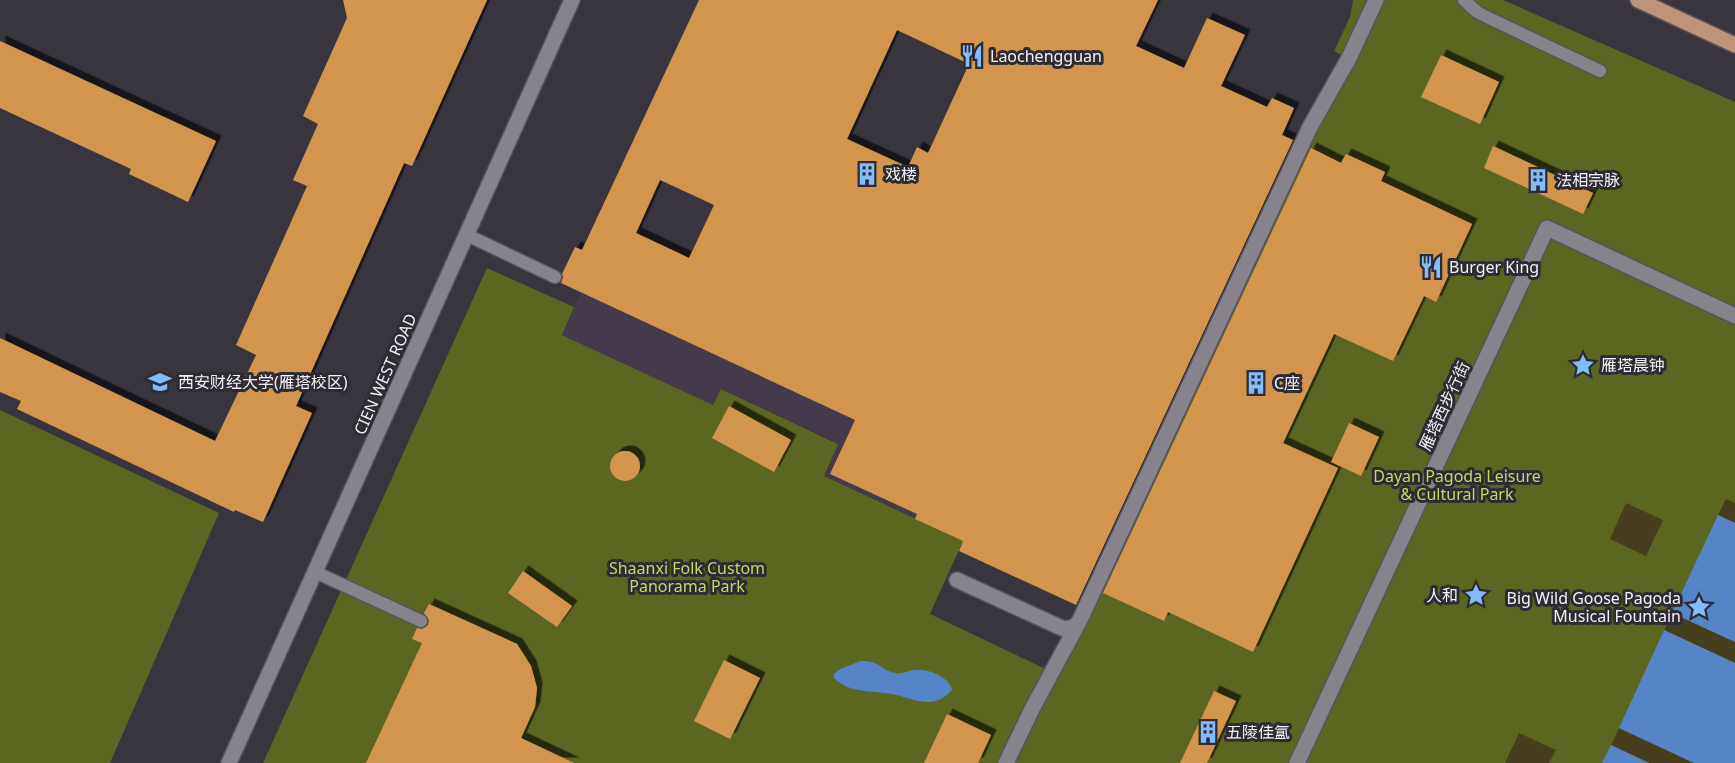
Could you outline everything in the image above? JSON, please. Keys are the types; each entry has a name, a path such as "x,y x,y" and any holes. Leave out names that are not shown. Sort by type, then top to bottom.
{"main road":[{"path":"1638,0 1735,45"}],"street":[{"name":"CIEN WEST ROAD","path":"228,763 572,0"},
{"path":"1006,763 1079,622 1310,127 1349,58 1376,0"},
{"name":"雁塔西步行街","path":"1298,763 1547,228 1735,316"},
{"path":"957,580 1064,629 1074,627 1079,622"}],"lane":[{"path":"1464,0 1477,12 1492,20 1600,71"},
{"path":"467,235 555,277"},
{"path":"315,572 421,621"}],"shaded area":[{"path":"581,292 948,463 845,440 830,474 917,514 915,519 823,476 838,443 722,389 713,406 562,335"}],"green space":[{"name":"Dayan Pagoda Leisure & Cultural Park","path":"1353,0 1503,0 1735,102 1735,763 263,763 487,268 574,307 562,335 713,405 721,389 838,444 824,476 963,541 930,614 1052,672 1348,58 1334,51 1350,17"},
{"path":"0,410 219,513 110,763 0,763"}],"sand":[{"path":"1726,499 1735,503 1735,523 1718,515"},
{"path":"1626,503 1663,520 1646,556 1610,539"},
{"path":"1672,613 1735,642 1735,663 1664,630"},
{"path":"1619,728 1694,763 1649,763 1611,745"},
{"path":"1519,733 1556,750 1549,763 1505,763"}],"water":[{"path":"1718,515 1735,523 1735,642 1672,613"},
{"path":"1664,630 1735,663 1735,763 1694,763 1619,728"},
{"path":"861,661 872,662 896,673 914,670 931,672 943,677 952,690 938,700 923,702 891,694 854,689 834,678 834,674 840,669"},
{"path":"1611,745 1649,763 1602,763"}],"building":[{"path":"343,0 487,0 412,166 404,163 296,406 312,413 263,522 235,510 234,512 17,409 21,401 0,392 0,338 215,441 256,355 236,345 307,186 293,180 318,124 303,116 347,18"},
{"path":"699,0 1158,0 1136,46 1184,68 1207,18 1245,35 1221,86 1267,107 1272,98 1294,108 1282,135 1293,140 1076,605 959,551 963,541 915,519 917,514 830,474 855,420 561,283 562,274 575,247 582,250","holes":["897,30 969,64 928,153 917,147 908,167 847,139","660,180 714,205 689,258 636,233"]},
{"path":"0,41 216,141 188,202 129,174 131,169 0,108"},
{"path":"1441,55 1499,82 1480,124 1421,97"},
{"name":"法相宗脉","path":"1493,146 1593,193 1583,214 1484,168"},
{"name":"C座","path":"1311,148 1341,163 1346,154 1385,172 1381,181 1472,224 1436,302 1424,296 1393,361 1334,334 1283,443 1338,468 1253,652 1168,612 1164,621 1103,593"},
{"path":"729,406 791,440 774,472 712,438"},
{"path":"1349,423 1379,437 1361,476 1331,462"},
{"path":"625,451 636,455 640,466 636,477 625,481 614,477 610,466 614,455"},
{"path":"523,571 572,606 557,627 508,593"},
{"path":"429,604 517,644 531,666 537,688 535,707 521,738 574,763 366,763 422,643 412,639 417,628 422,629 428,625 429,620 424,613"},
{"path":"724,660 760,678 730,739 694,721"},
{"name":"五陵佳氲","path":"1214,691 1236,701 1207,763 1180,763"},
{"path":"947,714 991,735 978,763 924,763"}],"place":[{"name":"Laochengguan","path":"972,56"},
{"name":"戏楼","path":"867,174"},
{"name":"法相宗脉","path":"1538,180"},
{"name":"Burger King","path":"1431,267"},
{"name":"雁塔晨钟","path":"1583,365"},
{"name":"西安财经大学(雁塔校区)","path":"160,382"},
{"name":"C座","path":"1256,383"},
{"name":"人和","path":"1476,595"},
{"name":"Big Wild Goose Pagoda Musical Fountain","path":"1699,607"},
{"name":"五陵佳氲","path":"1208,732"}],"park label":[{"name":"Shaanxi Folk Custom Panorama Park","path":"687,577"}]}
